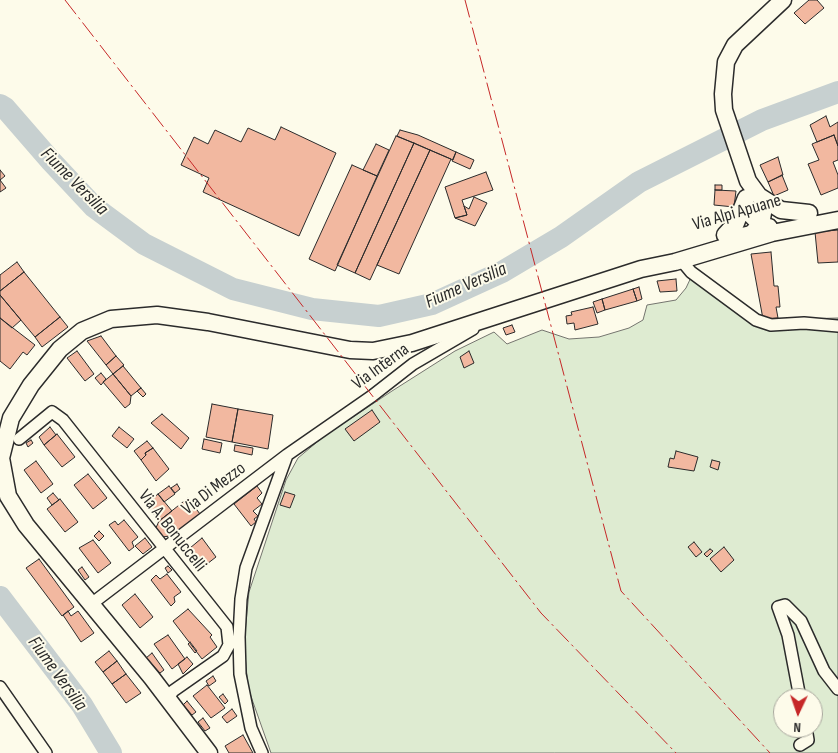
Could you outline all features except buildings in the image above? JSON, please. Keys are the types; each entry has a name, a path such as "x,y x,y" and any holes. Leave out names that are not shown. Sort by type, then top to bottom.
{"main road":[{"path":"783,0 735,45 726,62 723,94 728,121 745,174 765,201 781,210 813,218"},
{"path":"725,235 736,223 744,208 745,174"},
{"path":"764,229 765,201"},
{"path":"744,208 764,229"},
{"name":"Via Alpi Apuane","path":"651,267 678,251 725,235 764,229 813,218 838,209"},
{"name":"Via Alpi Apuane","path":"813,218 838,220"},
{"path":"209,753 90,605 40,539 26,525 8,496 1,458 11,418 18,404 60,349 82,331 111,319 157,314 350,350 373,351 412,342 651,267 709,252 764,229"}],"street":[{"path":"680,260 691,272 756,320 771,325 804,322 838,326"},
{"name":"Via Interna","path":"287,455 372,396 413,364 499,314"},
{"name":"Via A. Bonuccelli","path":"19,439 52,412 63,420 227,628 229,645 223,656 173,691 167,700"},
{"path":"262,753 251,728 240,674 238,637 241,599 246,568 287,455"},
{"name":"Via Di Mezzo","path":"90,605 287,455"},
{"path":"798,688 788,635 778,607 785,606 801,621 824,671 838,689"},
{"path":"0,687 46,753"},
{"path":"800,745 808,740 808,738"}],"green space":[{"path":"694,271 763,320 838,318 838,753 271,753 248,688 244,643 249,592 286,480 298,458 323,437 392,391 455,351 494,332 507,344 542,330 569,339 599,337 629,328 643,320 647,305 676,300 686,288"}],"waterway":[{"name":"Fiume Versilia","path":"0,105 5,108 94,207 144,244 233,289 312,309 379,316 432,304 502,272 561,237 639,182 762,120 838,92"},
{"name":"Fiume Versilia","path":"0,597 82,705 111,753"}],"power":[{"path":"65,0 541,613 676,753"},
{"path":"465,0 621,591 770,753"}]}
